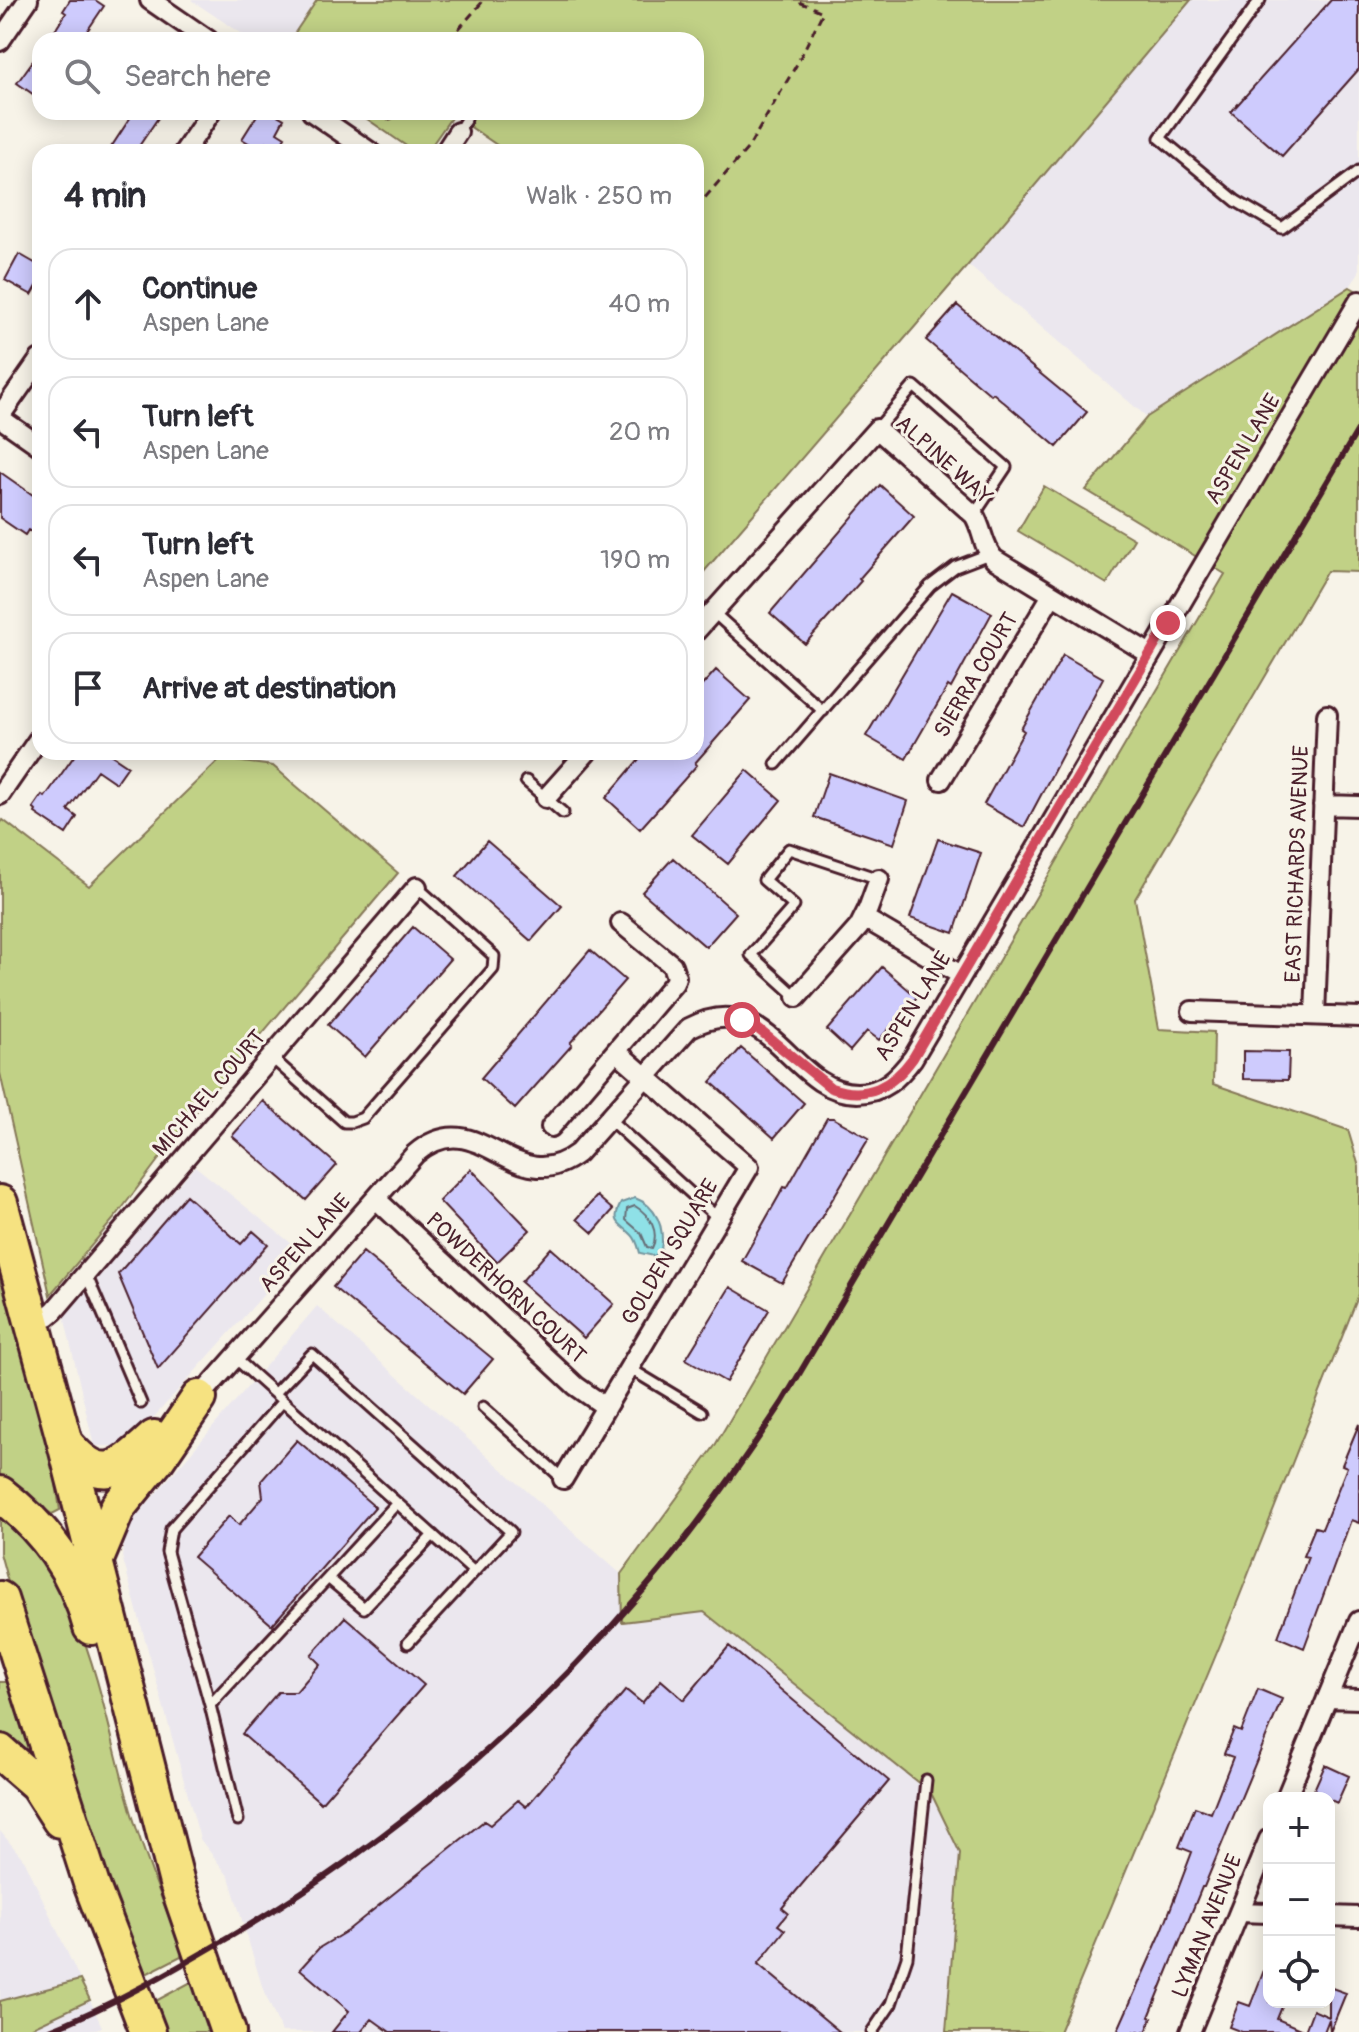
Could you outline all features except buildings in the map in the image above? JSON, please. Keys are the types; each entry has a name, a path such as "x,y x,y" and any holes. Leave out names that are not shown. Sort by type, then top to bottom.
{"highway":[{"path":"0,1203 65,1443 177,1883 227,2026"},
{"path":"65,1443 78,1458 96,1468 123,1466 199,1398"},
{"path":"95,1562 118,1507 158,1458 199,1398"},
{"path":"0,1494 31,1519 64,1560 84,1604 98,1654 142,1748"},
{"path":"0,1599 92,1886 148,2032"},
{"path":"0,1752 46,1796 92,1886"}],"street":[{"path":"0,41 28,0"},
{"path":"150,0 196,32"},
{"path":"189,144 206,120"},
{"path":"324,120 358,144"},
{"path":"450,144 458,132"},
{"name":"ASPEN LANE","path":"199,1398 415,1154 433,1142 456,1138 478,1141 514,1163 548,1167 559,1164 578,1153 689,1028 710,1019 732,1018 753,1025 831,1088 853,1093 877,1091 905,1069 1359,301"},
{"path":"32,371 0,417 32,440"},
{"name":"ALPINE WAY","path":"704,622 877,429 974,515 989,554"},
{"path":"989,554 1000,564 1150,654"},
{"name":"SIERRA COURT","path":"941,780 1052,595"},
{"name":"EAST RICHARDS AVENUE","path":"1315,1015 1327,715"},
{"path":"0,795 32,749"},
{"path":"546,798 580,760"},
{"path":"1323,805 1359,806"},
{"path":"797,997 864,918 879,879"},
{"name":"MICHAEL COURT","path":"32,1321 54,1311 417,887"},
{"path":"864,918 961,975"},
{"path":"551,1127 670,988 676,977 672,965 621,923"},
{"path":"1192,1011 1359,1017"},
{"path":"616,1051 645,1077"},
{"name":"GOLDEN SQUARE","path":"563,1479 749,1167 645,1077"},
{"name":"POWDERHORN COURT","path":"376,1199 576,1386 606,1407"},
{"path":"1288,1792 1359,1621"},
{"path":"1327,1698 1359,1699"},
{"name":"LYMAN AVENUE","path":"1190,2032 1263,1854"},
{"path":"1239,1912 1263,1913"},
{"path":"1335,1916 1359,1917"}],"lane":[{"path":"1260,0 1160,138 1236,201 1282,228 1359,171"},
{"path":"458,132 465,120"},
{"path":"877,429 914,386 949,416 1006,467 974,515"},
{"path":"776,764 938,579 955,567 989,554"},
{"path":"713,612 823,711"},
{"path":"526,781 563,813"},
{"path":"797,997 751,955 794,906 764,880 789,849 879,879"},
{"path":"271,1057 344,1122 363,1118 493,969 494,956 417,887"},
{"path":"608,1118 718,1218"},
{"path":"86,1274 141,1403"},
{"path":"275,1393 312,1354 511,1532 408,1643"},
{"path":"235,1358 473,1571"},
{"path":"629,1368 702,1412"},
{"path":"238,1820 167,1552 171,1529 283,1401"},
{"path":"483,1407 563,1479"},
{"path":"210,1705 397,1503"},
{"path":"328,1578 364,1608 433,1535"},
{"path":"872,2032 891,2004 907,1957 926,1780"}],"path":[{"path":"456,32 484,0"},
{"path":"704,199 748,148 823,12 794,0"}],"shaded area":[{"path":"191,0 317,0 295,32 239,32"},
{"path":"1191,0 1359,0 1359,272 1350,287 1147,417 968,265"},
{"path":"195,1166 302,1252 128,1446 94,1446 64,1316"},
{"path":"317,1306 621,1574 622,1621 704,1612 931,1793 960,1853 946,2032 282,2032 263,1989 229,1877 200,1839 122,1556 128,1526"},
{"path":"0,1831 25,1861 80,1980 0,2001"},
{"path":"90,2000 102,2027 87,2032 22,2032"}],"green space":[{"path":"317,0 1191,0 704,572 704,144 495,144 460,120 704,120 704,32 295,32"},
{"path":"369,120 449,120 433,144 403,144"},
{"path":"1350,287 1359,292 1359,572 1327,571 1135,899 1159,1029 1214,1032 1213,1084 1348,1130 1359,1167 1359,1294 1223,1638 1059,2032 946,2032 960,1853 931,1793 704,1612 622,1622 621,1574 714,1447 1225,574 1086,490 1147,417"},
{"path":"1044,486 1134,539 1107,584 1018,531"},
{"path":"219,760 273,766 398,873 183,1127 117,1215 50,1295 0,1073 0,824 3,820 89,886"},
{"path":"0,1263 53,1463 60,1510 52,1514 0,1482"},
{"path":"0,1512 29,1541 53,1574 71,1608 98,1683 140,1839 183,1955 142,1976 118,1915 14,1604 0,1553"},
{"path":"0,1682 7,1682 36,1771 0,1741"},
{"path":"80,1980 90,2000 22,2032 0,2032 0,2001"},
{"path":"193,1981 212,2032 167,2032 152,2003"}],"water":[{"path":"635,1198 649,1206 658,1219 662,1234 661,1250 654,1256 640,1253 634,1237 617,1219 621,1203"}],"railway":[{"path":"45,2032 121,1998 170,1971 243,1929 354,1857 407,1817 508,1731 602,1637 664,1565 717,1497 782,1403 1359,428"}],"route":[{"path":"742,1020 753,1025 823,1084 841,1092 877,1091 896,1079 913,1058 1168,623"}]}
